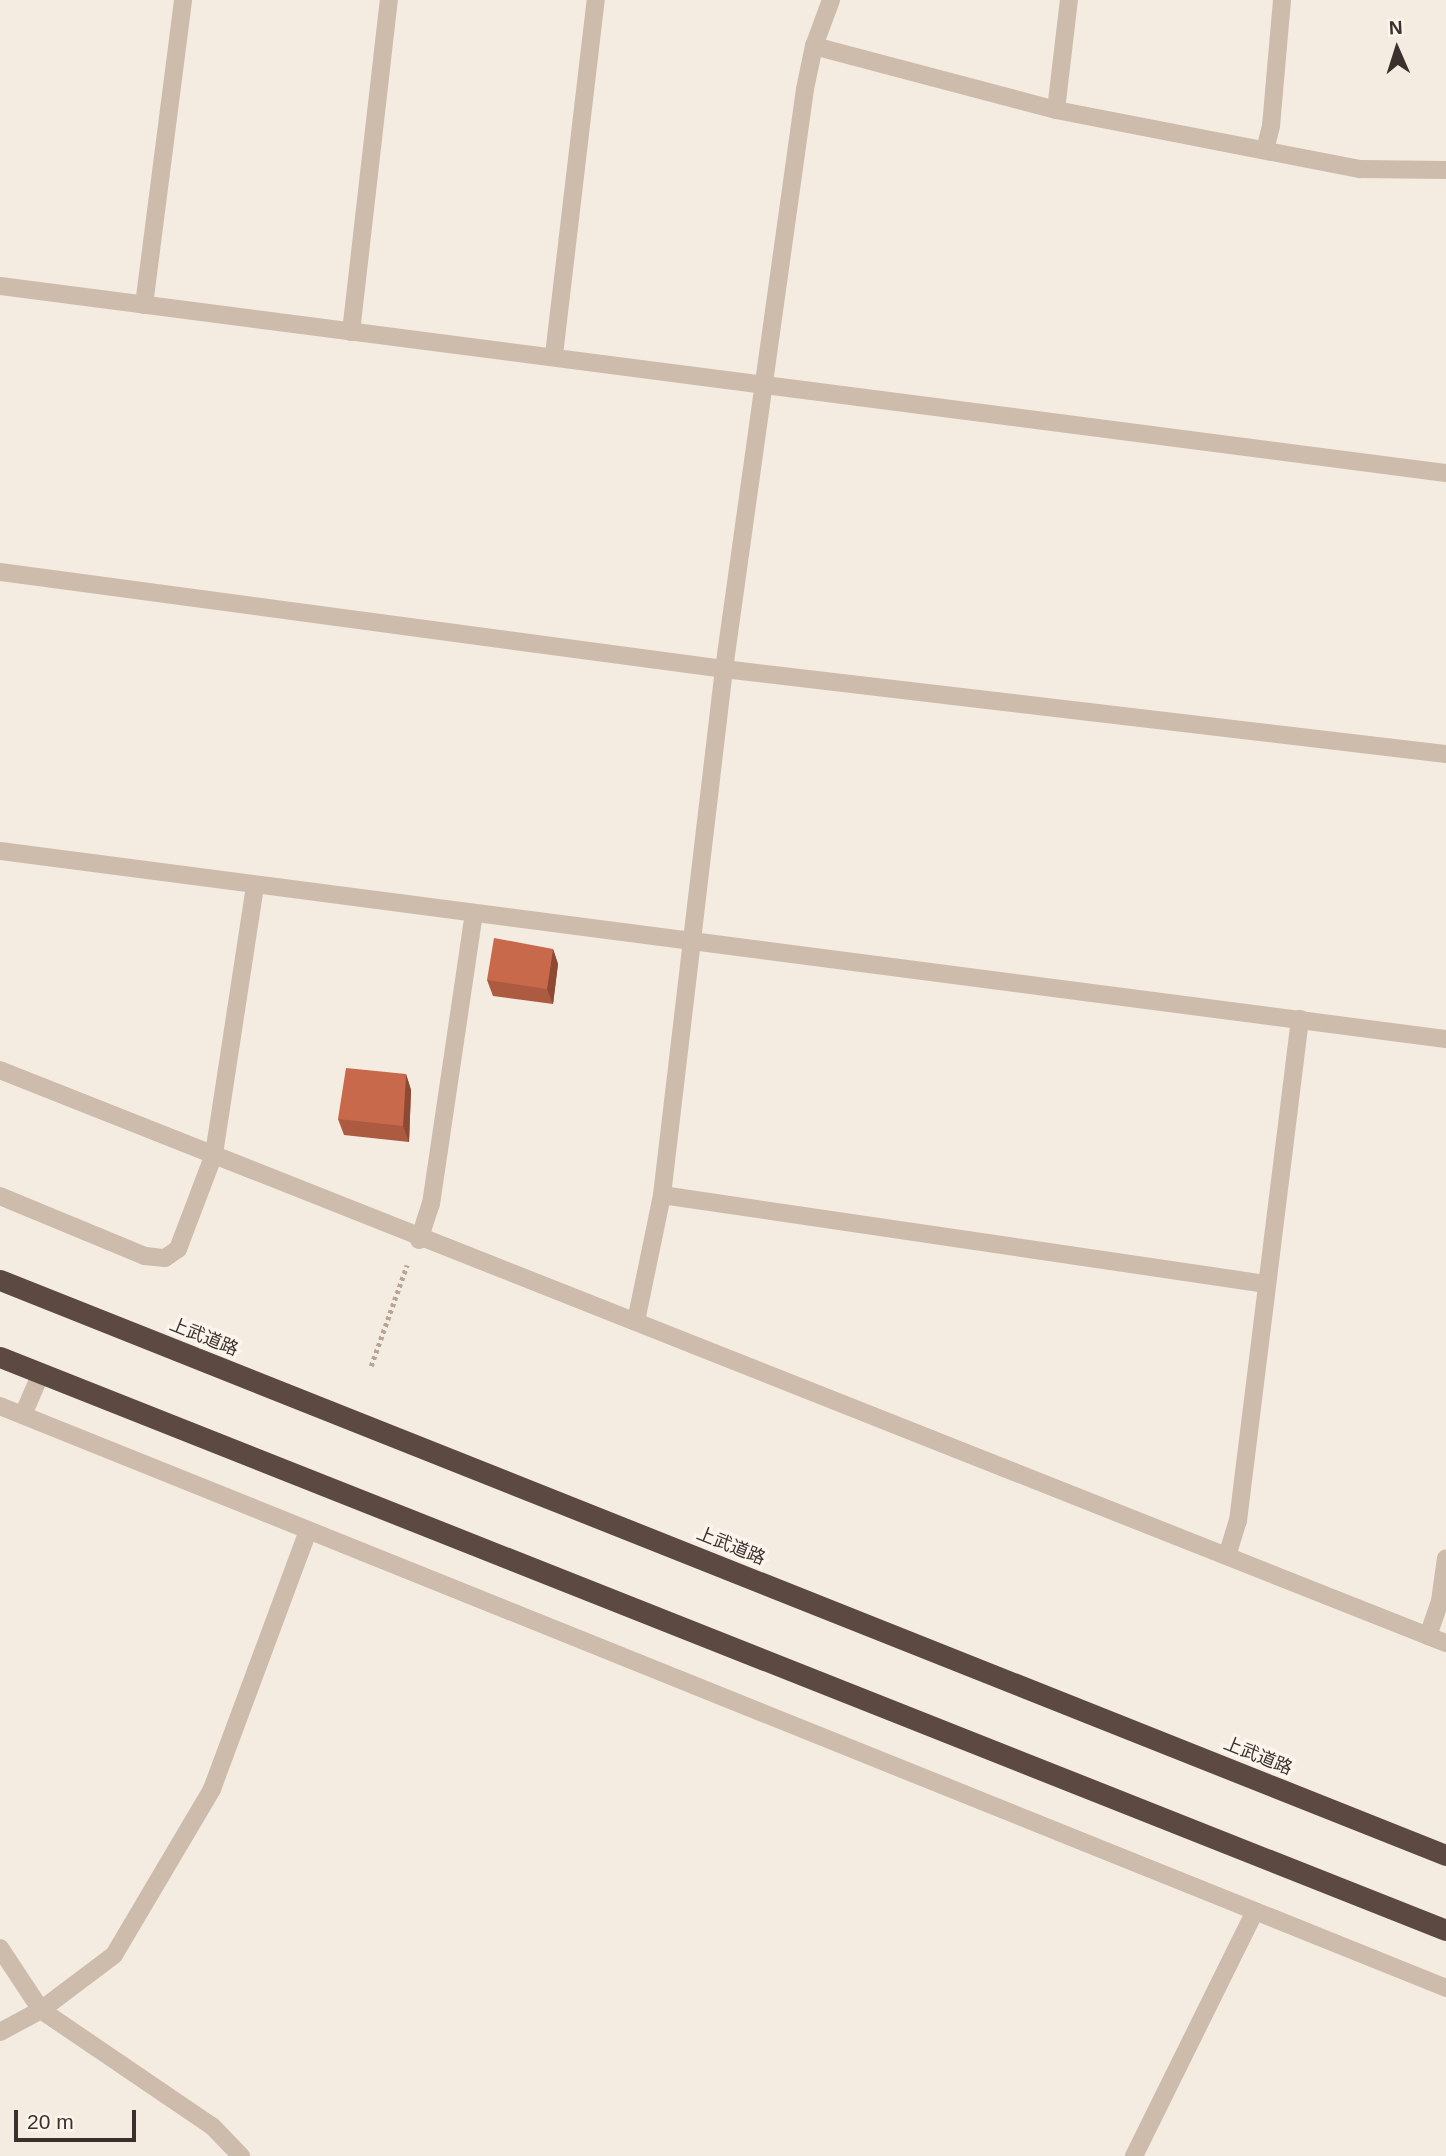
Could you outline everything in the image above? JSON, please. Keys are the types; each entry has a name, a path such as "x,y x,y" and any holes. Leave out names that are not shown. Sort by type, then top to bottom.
{"highway":[{"name":"上武道路","path":"0,1280 1446,1855"},
{"path":"0,1356 1446,1930"}],"street":[{"path":"144,306 183,0"},
{"path":"351,332 389,0"},
{"path":"554,355 596,0"},
{"path":"636,1321 662,1195 695,940 724,669 814,46 831,0"},
{"path":"1056,110 1069,0"},
{"path":"1265,150 1271,126 1282,0"},
{"path":"814,46 1056,110 1360,169 1446,170"},
{"path":"0,286 351,332 554,355 766,386 1446,473"},
{"path":"0,572 724,669 1446,754"},
{"path":"0,851 1446,1039"},
{"path":"0,1196 145,1256 165,1258 178,1249 214,1154 255,885"},
{"path":"419,1240 431,1204 474,912"},
{"path":"1227,1556 1238,1521 1300,1019"},
{"path":"0,1070 214,1154 419,1240 636,1321 1446,1643"},
{"path":"662,1195 1266,1284"},
{"path":"23,1415 41,1373"},
{"path":"0,1406 1446,1988"},
{"path":"0,2032 41,2010 114,1955 212,1789 308,1531"},
{"path":"1428,1636 1440,1601 1446,1558"},
{"path":"1134,2156 1255,1911"},
{"path":"0,1948 41,2010 212,2126 242,2156"}],"path":[{"path":"371,1366 409,1259"}],"building":[{"path":"494,938 553,949 547,989 487,980"},
{"path":"346,1068 406,1074 403,1126 338,1119"}]}
